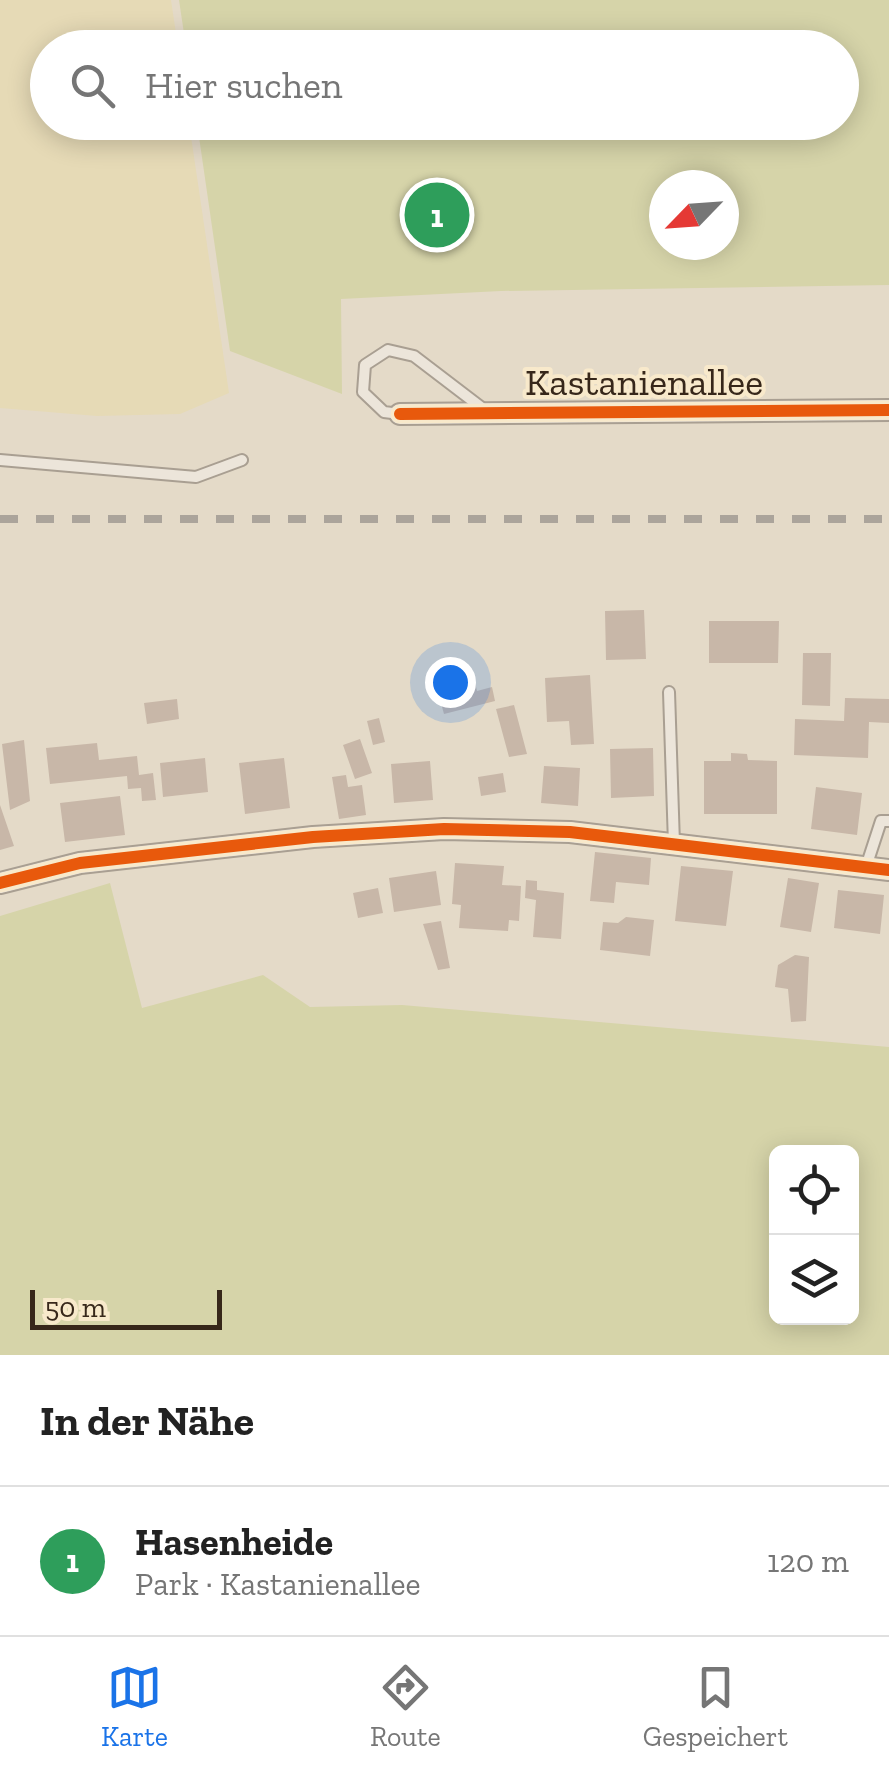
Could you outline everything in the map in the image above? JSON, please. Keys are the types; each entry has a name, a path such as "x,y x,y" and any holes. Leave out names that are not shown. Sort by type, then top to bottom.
{"street":[{"name":"Kastanienallee","path":"400,414 889,410"},
{"path":"0,883 80,863 313,837 444,829 570,832 889,870"}],"lane":[{"path":"400,414 384,412 363,392 365,365 388,350 414,356 488,412"},
{"path":"0,460 196,477 242,460"},
{"path":"670,692 674,844"},
{"path":"866,868 881,821 889,820"}],"shaded area":[{"path":"0,0 171,0 175,30 30,30 30,140 192,140 229,393 180,414 97,416 0,408"},
{"path":"179,0 889,0 889,285 501,291 341,299 342,394 230,351 199,140 859,140 859,30 183,30"},
{"path":"110,883 142,1008 263,975 310,1007 402,1005 889,1047 889,1355 0,1355 0,916"}],"building":[{"path":"644,610 646,659 606,660 605,611"},
{"path":"709,621 779,621 778,663 709,663"},
{"path":"803,653 831,653 830,706 802,705"},
{"path":"472,669 477,691 492,687 495,701 444,714 434,678"},
{"path":"590,675 594,744 571,745 569,721 547,722 545,678"},
{"path":"845,698 889,699 889,723 869,722 868,758 794,755 795,719 844,721"},
{"path":"177,699 179,719 147,724 144,703"},
{"path":"514,705 527,754 509,757 496,709"},
{"path":"379,718 385,742 373,745 367,721"},
{"path":"360,739 372,773 355,779 343,745"},
{"path":"24,740 30,801 10,810 2,744"},
{"path":"97,743 99,760 137,756 139,775 153,773 156,800 142,801 141,788 128,789 127,776 50,784 46,748"},
{"path":"653,748 654,796 611,798 610,749"},
{"path":"731,753 747,754 748,760 777,761 777,814 704,814 704,761 731,761"},
{"path":"205,758 208,792 163,797 160,763"},
{"path":"284,758 290,808 245,814 239,763"},
{"path":"430,761 433,800 394,803 391,764"},
{"path":"544,766 580,768 578,806 541,803"},
{"path":"503,773 506,792 481,796 478,777"},
{"path":"346,775 348,787 362,785 366,815 339,819 332,777"},
{"path":"816,787 862,793 857,835 811,829"},
{"path":"120,796 125,835 65,842 60,803"},
{"path":"0,805 14,846 0,850"},
{"path":"595,852 651,858 649,885 616,882 614,903 590,901"},
{"path":"455,863 504,866 502,885 521,886 519,921 509,920 508,931 459,928 461,905 452,904"},
{"path":"681,866 733,871 726,926 675,921"},
{"path":"436,871 441,905 394,912 389,878"},
{"path":"788,878 819,883 811,932 780,927"},
{"path":"526,880 537,881 537,890 564,893 561,939 533,937 536,900 525,898"},
{"path":"378,888 383,913 358,918 353,893"},
{"path":"838,890 884,895 880,934 834,928"},
{"path":"626,917 654,920 650,956 600,950 603,922 618,923"},
{"path":"441,921 450,968 438,970 423,924"},
{"path":"795,955 809,957 806,1021 791,1022 788,989 775,987 778,965"}],"railway":[{"path":"0,519 889,519"}],"cycle path":[{"path":"400,414 889,410"},
{"path":"0,883 80,863 313,837 444,829 570,832 889,870"}],"place":[{"name":"Hasenheide","path":"437,215"}]}
